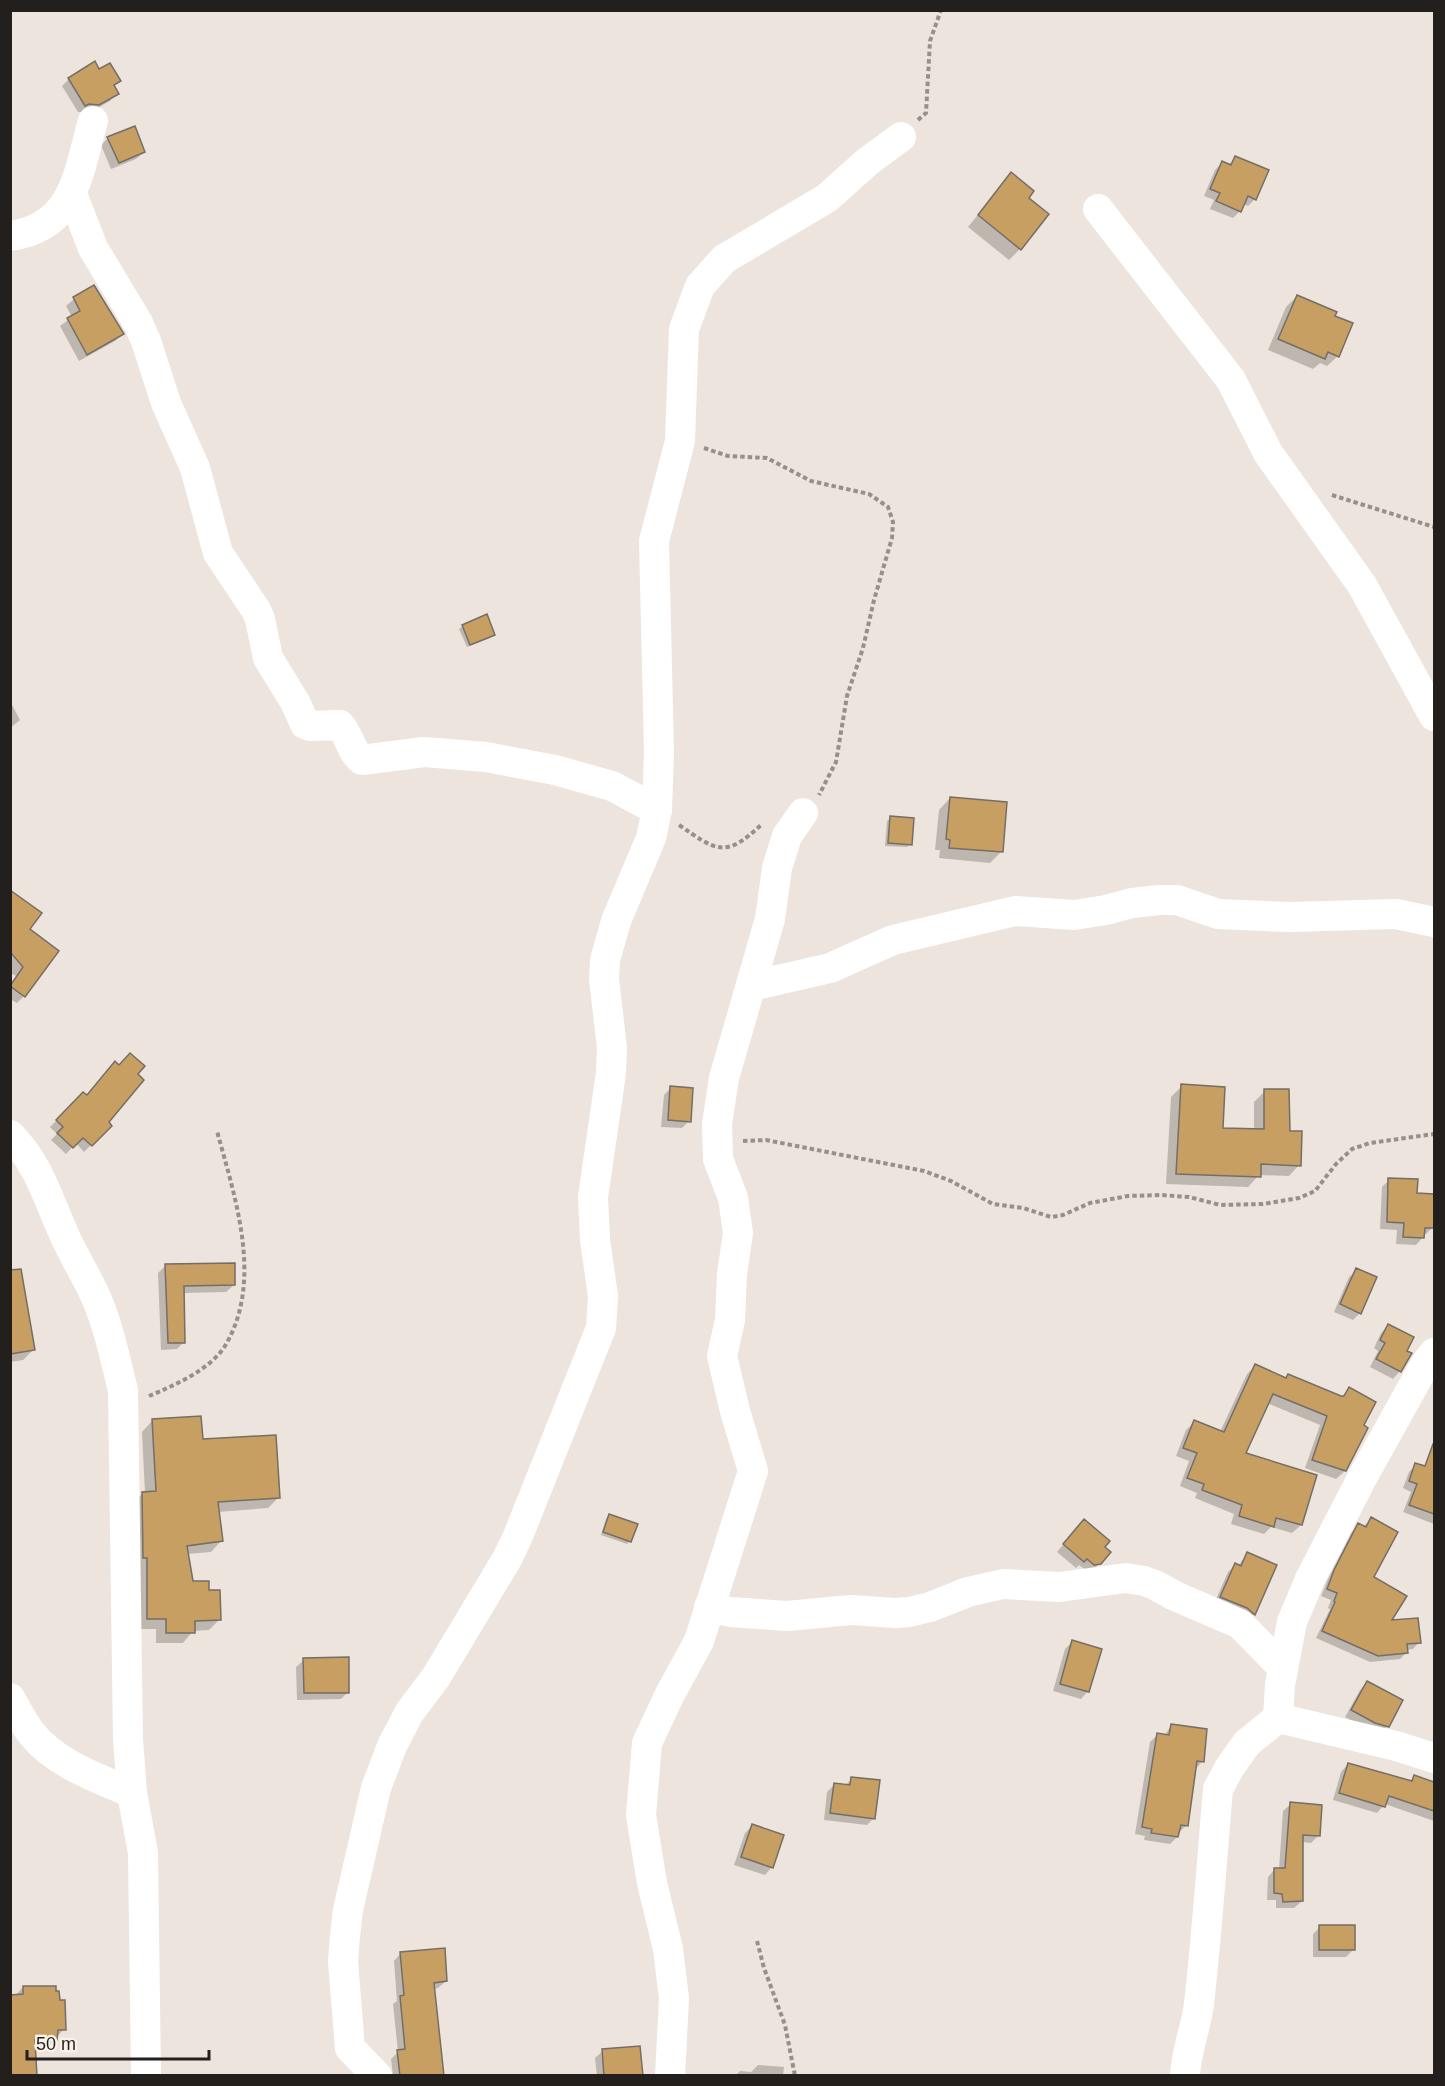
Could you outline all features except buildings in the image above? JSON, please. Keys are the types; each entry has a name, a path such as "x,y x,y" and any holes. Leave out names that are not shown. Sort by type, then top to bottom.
{"street":[{"path":"10,236 37,229 53,220 62,211 72,194 93,121"},
{"path":"377,2076 347,2062 343,1962 348,1910 376,1788 392,1746 409,1713 436,1677 518,1536 601,1328 603,1296 595,1240 593,1197 611,1073 612,1048 604,978 605,960 616,921 651,837 657,810 654,541 680,441 684,329 700,286 724,260 827,198 867,162 900,137"},
{"path":"72,194 93,248 138,323 146,341 166,403 195,468 218,554 256,610 268,658 305,723 310,726 340,725 357,756 362,760 424,752 486,757 555,770 602,783 657,810"},
{"path":"1098,209 1231,380 1268,453 1362,585 1434,716"},
{"path":"670,2076 674,1998 668,1949 652,1883 641,1815 647,1743 699,1641 753,1471 722,1356 730,1320 732,1274 738,1233 733,1198 718,1159 717,1124 724,1078 770,919 777,868 787,836 803,813"},
{"path":"752,986 831,968 893,940 1015,911 1074,915 1159,900 1177,900 1218,914 1289,917 1396,914 1434,922"},
{"path":"10,1135 19,1144 37,1172 75,1258 95,1295 123,1390 128,1739 132,1793 143,1853 146,2076"},
{"path":"1185,2076 1186,2062 1197,2020 1206,1952 1218,1789 1246,1743 1278,1718 1283,1668 1293,1622 1310,1579 1362,1478 1426,1363 1434,1353"},
{"path":"709,1607 730,1612 787,1616 851,1610 895,1614 930,1607 968,1592 994,1585 1022,1584 1059,1587 1125,1578 1155,1585 1240,1624 1283,1668"},
{"path":"10,1698 22,1721 46,1749 58,1758 132,1793"},
{"path":"1278,1718 1396,1746 1434,1758"}],"path":[{"path":"900,137 926,112 930,41 941,10"},
{"path":"680,441 728,456 767,458 811,481 869,494 888,507 893,522 892,538 847,696 836,762 823,791 803,813"},
{"path":"1326,493 1434,527"},
{"path":"657,810 706,843 718,848 736,845 765,822"},
{"path":"123,1407 175,1385 203,1367 224,1347 238,1316 245,1279 243,1239 217,1131"},
{"path":"718,1143 766,1140 899,1165 951,1181 993,1204 1023,1208 1051,1217 1064,1215 1090,1203 1128,1196 1189,1197 1220,1205 1263,1204 1299,1198 1315,1191 1336,1164 1352,1149 1370,1143 1434,1134"},
{"path":"757,1941 764,1968 785,2025 795,2076"}]}
